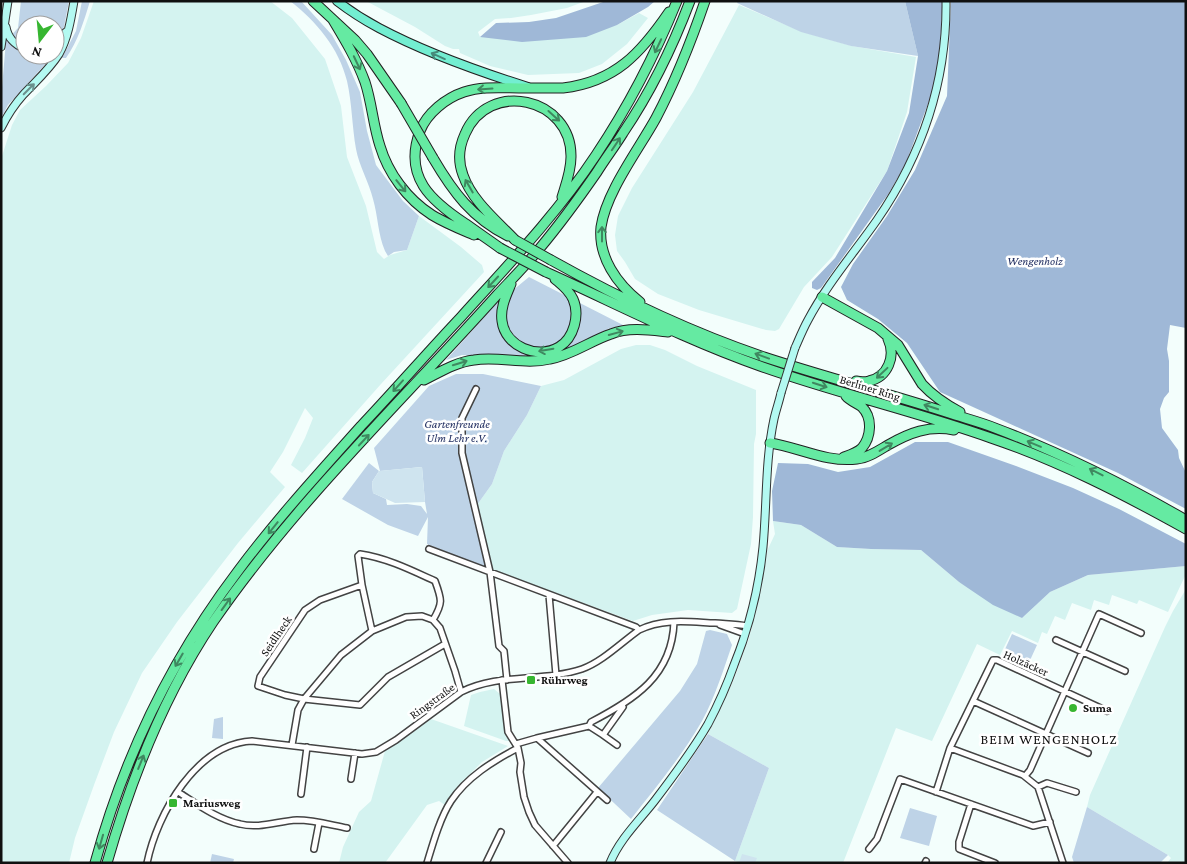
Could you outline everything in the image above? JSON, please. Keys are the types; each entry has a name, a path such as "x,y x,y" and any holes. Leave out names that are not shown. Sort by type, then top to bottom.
{"highway":[{"path":"313,1 355,40 367,54 401,103 447,182 459,198 484,221 498,227"},
{"path":"500,248 436,203 426,192 420,181 416,167 418,137 430,114 451,97 464,92 480,89 576,86 592,81 624,65 653,35 676,1"},
{"path":"95,863 107,822 138,740 166,682 194,634 226,588 304,490 505,269 559,205 596,156 642,78 664,32 676,1"},
{"path":"107,863 128,794 148,744 175,686 213,623 268,548 293,518 540,248 625,131 656,76 690,1"},
{"path":"652,311 636,299 621,284 610,269 605,257 601,228 616,184 655,120 671,88 687,52 705,1"},
{"path":"333,20 358,65 365,84 380,146 390,172 413,199 432,215 546,272 567,289 573,299 576,310 572,330 559,346 541,352 531,351 516,345 505,332 502,323 502,307 514,277"},
{"path":"498,227 469,188 463,176 460,152 466,130 473,120 480,112 500,102 522,101 538,105 552,114 566,132 572,155 559,205"},
{"name":"Berliner Ring","path":"498,227 515,240 581,276 652,311 707,335 763,356 906,399 994,428 1074,461 1186,520"},
{"name":"Berliner Ring","path":"546,272 676,333 760,366 993,438 1110,488 1186,529"},
{"path":"822,297 878,328 898,345 922,384 931,394 994,428"},
{"path":"416,384 446,368 474,360 491,359 524,362 551,359 562,356 611,333 626,330 676,333"},
{"path":"842,381 866,382 883,374 892,355 891,344 885,334"},
{"path":"840,459 858,452 868,437 870,425 862,407 842,392"},
{"path":"770,443 826,457 856,459 867,457 910,434 933,428 946,428 993,438"}],"main road":[{"path":"337,1 361,18 418,47 459,64 534,88"}],"street":[{"path":"1,47 8,1"},
{"path":"1,128 6,117 21,97 39,79 58,55 64,44 74,1"},
{"path":"610,863 628,834 682,764 708,724 729,679 755,596 761,563 770,443 774,418 795,348 808,320 822,297 885,207 914,156 936,96 942,66 946,1"},
{"path":"5,24 7,33 15,43"},
{"path":"65,33 68,30"},
{"path":"476,389 462,418 462,453 490,572 499,646 504,650 508,732 517,746 521,764 520,772 524,797 529,812 535,825 568,863"},
{"path":"429,549 640,630"},
{"path":"372,631 362,585 358,556 360,554 374,556 435,581 441,598 439,609 433,620"},
{"name":"Seidlheck","path":"304,699 258,686 260,677 306,610 320,600 362,585"},
{"path":"550,595 556,675"},
{"path":"1025,776 1030,770 1099,614 1142,633"},
{"path":"292,745 298,710 304,699 342,655 372,631 406,617 422,616 433,620 440,628 461,692"},
{"path":"427,863 450,802 474,776 517,746 537,738 589,726 591,722 624,704 643,689 664,663 669,653 674,622"},
{"name":"Ringstraße","path":"147,863 160,821 178,792 205,760 226,747 248,741 355,753 376,752 430,716 461,692 481,683 556,675 583,668 640,630 655,624 674,622 747,626"},
{"name":"Ringstraße","path":"715,623 744,634"},
{"path":"1056,640 1125,671"},
{"path":"304,699 360,705 388,677 445,644"},
{"name":"Holzäcker","path":"936,792 950,748 993,660 997,660 1107,711"},
{"path":"973,700 1088,753"},
{"path":"603,734 624,704"},
{"path":"589,726 617,744"},
{"path":"537,738 607,800"},
{"path":"301,794 307,747"},
{"path":"950,748 1025,776 1038,787 1064,863"},
{"path":"352,779 355,753"},
{"path":"869,849 877,839 900,779 1033,826 1050,822"},
{"path":"1038,787 1047,783 1076,792"},
{"path":"178,792 212,813 239,824 260,826 299,820 347,828"},
{"path":"552,846 597,792"},
{"path":"971,804 959,842 959,849 995,863"},
{"path":"314,850 318,823"},
{"path":"486,863 501,832"}],"shaded area":[{"path":"94,1 270,1 292,18 325,59 341,106 347,157 366,206 377,252 384,259 390,255 407,250 419,216 482,265 484,272 302,473 291,465 313,418 305,408 283,452 270,472 285,487 238,543 177,622 142,673 114,732 75,838 69,863 1,863 2,156 12,125 20,110 68,63 81,38"},
{"path":"366,1 586,1 567,8 495,19 478,32 480,37 617,25 639,13 648,18 627,44 602,64 579,73 528,75 490,66 460,53 459,49 445,46 415,27"},
{"path":"739,5 803,32 852,46 916,57 907,112 887,171 832,257 804,287 779,329 775,331 699,310 658,294 635,279 617,251 615,235 618,216 632,188 693,92"},
{"path":"636,345 650,345 665,350 697,366 756,390 751,544 737,609 732,613 688,610 652,615 633,621 487,568 472,512 492,484 504,451 527,415 541,386 564,380 621,349"},
{"path":"422,467 425,502 395,503 373,493 372,482 379,471"},
{"path":"773,521 801,525 837,547 921,550 959,582 1022,618 1050,592 1088,575 1186,566 1186,574 1168,612 1139,600 1137,604 1112,595 1109,605 1094,600 1091,610 1072,603 1065,620 1055,616 1047,634 1042,632 1038,643 1012,631 1000,655 977,644 932,741 896,728 843,863 741,863 735,861 769,768 708,734 734,679 749,638 767,551 775,534"},
{"path":"1186,589 1186,863 1167,863 1171,858 1168,855 1087,807 1090,795 1165,627"},
{"path":"494,689 500,694 506,733 511,741 506,741 464,726 471,695"},
{"path":"431,719 508,746 482,762 459,785 445,805 439,801 427,805 385,863 339,863 343,847 359,812 371,801 385,751"},
{"path":"742,854 757,858 755,863 739,863"}],"green space":[{"path":"21,1 69,1 65,22 65,15 19,15"},
{"path":"82,1 90,1 77,38 65,58 65,52 76,31"},
{"path":"290,1 301,1 332,35 346,60 360,92 367,131 376,165 403,201 419,216 407,250 394,252 388,256 385,251 375,205 357,155 349,89 343,69 325,36 309,17"},
{"path":"606,1 655,1 617,25 586,37 522,42 480,37 496,23 529,22 556,18"},
{"path":"738,1 905,1 918,56 851,46 801,32 737,3"},
{"path":"905,1 942,1 939,66 932,93 906,163 889,193 821,288 817,290 812,288 812,282 835,258 887,171 909,113 918,56"},
{"name":"Wengenholz","path":"951,1 1186,1 1186,328 1170,325 1167,349 1169,392 1164,398 1160,409 1162,428 1178,450 1179,458 1186,473 1186,509 1118,473 940,392 907,343 878,319 847,300 841,287 853,264 887,216 915,170 947,96"},
{"path":"15,31 15,65 45,65 8,105 1,118 1,99 6,41"},
{"path":"529,277 623,325 608,329 557,354 523,357 462,355 446,360 496,304"},
{"name":"Gartenfreunde Ulm Lehr e.V.","path":"456,374 483,374 541,386 527,415 504,451 492,484 472,512 487,568 427,544 428,517 418,536 388,525 342,499 369,463 379,471 372,482 373,493 386,499 387,505 407,504 421,506 427,514 422,467 380,471 374,448 429,386"},
{"path":"915,442 948,442 1073,488 1119,509 1186,544 1186,566 1088,575 1050,592 1022,618 993,605 959,582 921,550 837,547 801,525 773,521 772,491 778,463 808,464 838,472 870,467"},
{"path":"710,630 727,634 732,645 711,703 686,747 631,819 598,788 680,691 697,664 706,631"},
{"path":"1012,634 1037,645 1026,669 1001,658"},
{"path":"223,717 223,739 212,738 214,719"},
{"path":"708,734 769,768 735,861 657,810"},
{"path":"1087,807 1168,855 1160,863 1074,863 1072,857"},
{"path":"910,808 937,816 929,846 900,838"},
{"path":"212,854 234,859 233,863 210,863"}],"place":[{"name":"Rührweg","path":"531,680"},
{"name":"Suma","path":"1073,708"},
{"name":"Mariusweg","path":"173,803"}],"district":[{"name":"BEIM WENGENHOLZ","path":"1049,739"}]}
